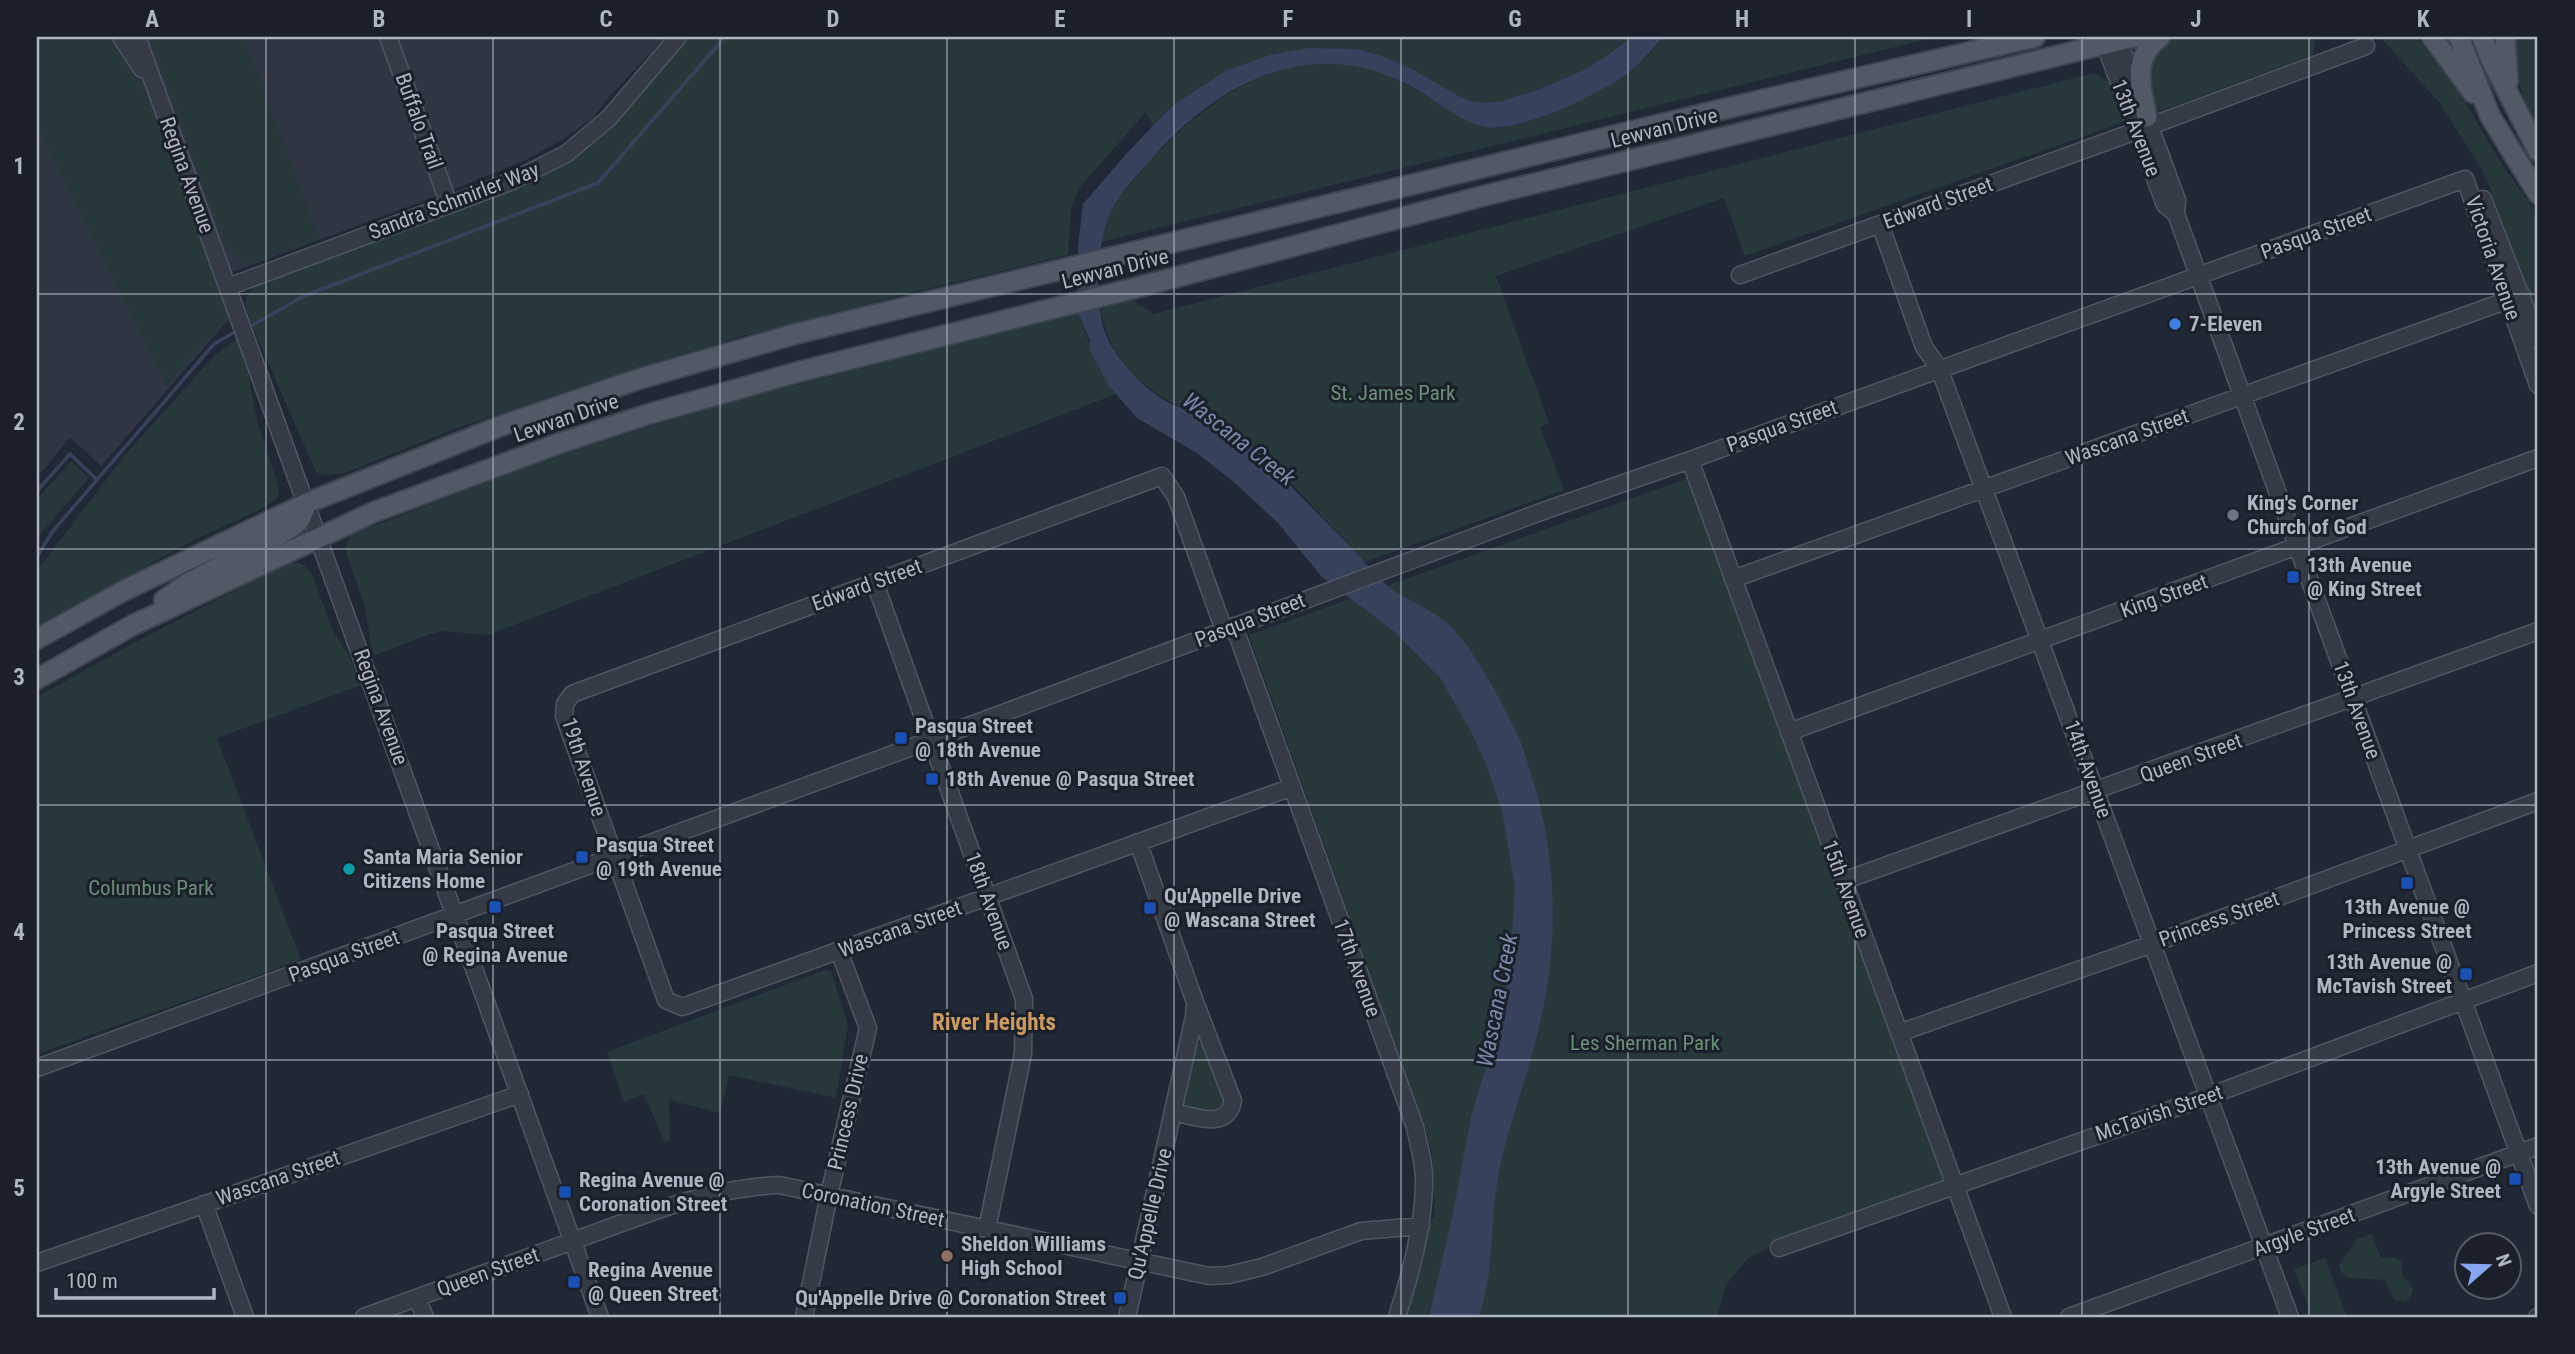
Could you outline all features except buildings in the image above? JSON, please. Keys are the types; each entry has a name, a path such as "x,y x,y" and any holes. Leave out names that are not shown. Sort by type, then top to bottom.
{"main road":[{"name":"Lewvan Drive","path":"37,639 125,590 307,503 484,432 639,379 795,334 1723,109 2035,37"},
{"path":"2144,124 2140,63 2145,51 2160,37"},
{"path":"2432,37 2490,116 2538,194"},
{"path":"2459,37 2490,116"},
{"path":"2482,37 2538,151"},
{"path":"2505,37 2504,54 2511,96"},
{"name":"Lewvan Drive","path":"37,679 133,625 319,536 436,488 649,414 798,372 2115,39"},
{"name":"Lewvan Drive","path":"133,625 187,584 286,531 300,520 307,503"}],"street":[{"name":"Regina Avenue","path":"121,37 159,99"},
{"name":"Regina Avenue","path":"137,37 600,1317"},
{"name":"Buffalo Trail","path":"388,37 449,204"},
{"name":"Sandra Schmirler Way","path":"228,287 510,182 566,154 609,118 678,37"},
{"name":"13th Avenue","path":"2115,39 2144,124 2177,200 2176,214 2538,1206"},
{"name":"Edward Street","path":"1740,275 2144,124 2366,46"},
{"name":"Pasqua Street","path":"37,1068 931,740 1419,556 2465,179"},
{"name":"Victoria Avenue","path":"2465,179 2514,297 2538,340"},
{"name":"14th Avenue","path":"1880,224 1924,347 1939,368 2290,1317"},
{"name":"Victoria Avenue","path":"2514,297 2538,385"},
{"name":"Wascana Street","path":"1733,579 2514,297"},
{"name":"King Street","path":"1789,732 2538,458"},
{"name":"15th Avenue","path":"1689,460 2003,1317"},
{"name":"Edward Street","path":"572,694 1162,477"},
{"name":"17th Avenue","path":"1162,477 1176,497 1292,787 1415,1127 1424,1183 1421,1226 1397,1317"},
{"name":"18th Avenue","path":"875,583 1024,999 1023,1054 987,1229"},
{"name":"Queen Street","path":"1843,881 2538,631"},
{"name":"19th Avenue","path":"572,694 565,704 564,716 666,1000"},
{"name":"Wascana Street","path":"666,1000 682,1007 1292,787"},
{"name":"Princess Street","path":"1899,1033 2152,944 2538,801"},
{"name":"Qu'Appelle Drive","path":"1138,842 1233,1101 1231,1111 1223,1118 1213,1121 1173,1112"},
{"name":"Princess Drive","path":"804,1317 868,1028 839,951"},
{"name":"McTavish Street","path":"1779,1248 2208,1096 2538,973"},
{"name":"Qu'Appelle Drive","path":"1127,1317 1194,1017 1195,1002"},
{"name":"Wascana Street","path":"37,1263 520,1094"},
{"name":"Argyle Street","path":"2069,1317 2538,1146"},
{"name":"Coronation Street","path":"573,1241 695,1197 748,1186 779,1185 1209,1276 1229,1275 1262,1267 1361,1231 1421,1226"},
{"path":"204,1204 245,1317"},
{"name":"Queen Street","path":"364,1317 573,1241"},
{"path":"417,1298 425,1317"}],"shaded area":[{"path":"37,37 665,37 593,118 526,160 440,195 216,278 230,318 101,466 70,437 37,478"}],"green space":[{"path":"37,37 113,37 130,62 149,101 229,317 166,386 37,128"},
{"path":"150,37 244,37 319,239 245,265 225,246"},
{"path":"688,37 1633,37 1588,68 1540,89 1502,101 1484,103 1466,100 1412,69 1382,56 1358,49 1310,48 1172,106 1153,126 1146,112 1079,188 1071,209 1068,255 743,336 599,380 457,428 345,473 323,475 316,472 249,319 246,300 252,289 256,285 526,184 567,160 611,126"},
{"path":"1664,37 1936,37 1101,242 1109,215 1116,203 1161,149 1214,103 1244,85 1276,71 1309,63 1343,62 1377,70 1400,80 1477,125 1502,127 1542,116 1605,85 1638,64"},
{"path":"2187,37 2316,37 2313,55 2160,111 2151,105 2147,79 2148,62 2151,54 2164,42"},
{"path":"2380,37 2417,37 2460,94 2503,166 2538,215 2538,315 2484,173 2440,103"},
{"path":"2514,37 2538,37 2538,135 2521,87"},
{"name":"St. James Park","path":"2094,73 2113,85 2124,122 1745,256 1724,198 1496,276 1549,423 1540,427 1564,490 1365,562 1261,453 1166,399 1132,373 1118,356 1100,308 1133,300 1153,314"},
{"path":"1078,313 1097,363 1116,394 488,635 444,631 373,656 365,607 346,548 350,536 358,532 531,465 714,406"},
{"path":"237,338 248,374 258,425 276,479 278,497 265,507 188,543 37,626 37,571 125,455 214,356"},
{"path":"71,461 89,478 37,538 37,499"},
{"name":"Les Sherman Park","path":"1689,478 1948,1182 1775,1243 1747,1259 1726,1285 1717,1317 1405,1317 1423,1261 1430,1219 1435,1219 1432,1154 1427,1133 1249,635"},
{"name":"Columbus Park","path":"297,562 312,574 332,629 354,664 361,685 217,738 301,960 37,1054 37,697 286,564"},
{"path":"825,970 831,971 848,1025 836,1098 729,1075 720,1113 669,1100 670,1141 665,1143 644,1094 624,1102 607,1052"},
{"path":"1203,1042 1225,1102 1217,1109 1197,1111 1186,1109 1184,1105 1197,1044"},
{"path":"2372,1234 2381,1258 2392,1257 2402,1261 2402,1275 2413,1292 2406,1302 2394,1300 2386,1281 2352,1278 2346,1276 2339,1266 2357,1239"},
{"path":"2325,1258 2347,1317 2312,1317 2294,1269"}],"water":[{"name":"Wascana Creek","path":"1633,37 1664,37 1633,69 1608,86 1555,112 1516,125 1499,127 1475,124 1407,84 1370,70 1334,64 1299,66 1265,75 1233,90 1202,111 1174,135 1148,163 1112,209 1100,254 1098,289 1102,322 1111,344 1130,372 1164,400 1217,425 1259,452 1384,583 1433,613 1457,633 1494,689 1518,736 1532,777 1547,842 1553,908 1544,1007 1499,1172 1490,1264 1478,1317 1429,1317 1472,1113 1500,1022 1509,977 1515,888 1502,811 1487,766 1441,679 1395,632 1322,577 1277,522 1235,483 1197,453 1137,418 1109,386 1090,350 1090,340 1078,313 1078,246 1083,204 1172,106 1225,71 1270,55 1309,48 1358,49 1412,69 1466,100 1485,103 1502,101 1540,89 1588,68"}],"waterway":[{"path":"251,326 304,296 598,183 725,37"},
{"path":"37,557 52,532 214,344 235,332"},
{"path":"37,491 70,454 97,480"}],"place":[{"name":"7-Eleven","path":"2175,324"},
{"name":"King's Corner Church of God","path":"2233,515"},
{"name":"13th Avenue @ King Street","path":"2293,577"},
{"name":"Pasqua Street @ 18th Avenue","path":"901,738"},
{"name":"18th Avenue @ Pasqua Street","path":"932,779"},
{"name":"Pasqua Street @ 19th Avenue","path":"582,857"},
{"name":"Santa Maria Senior Citizens Home","path":"349,869"},
{"name":"13th Avenue @ Princess Street","path":"2407,883"},
{"name":"Pasqua Street @ Regina Avenue","path":"495,907"},
{"name":"Qu'Appelle Drive @ Wascana Street","path":"1150,908"},
{"name":"13th Avenue @ McTavish Street","path":"2466,974"},
{"name":"13th Avenue @ Argyle Street","path":"2515,1179"},
{"name":"Regina Avenue @ Coronation Street","path":"565,1192"},
{"name":"Sheldon Williams High School","path":"947,1256"},
{"name":"Regina Avenue @ Queen Street","path":"574,1282"},
{"name":"Qu'Appelle Drive @ Coronation Street","path":"1120,1298"}],"district":[{"name":"River Heights","path":"994,1022"}]}
